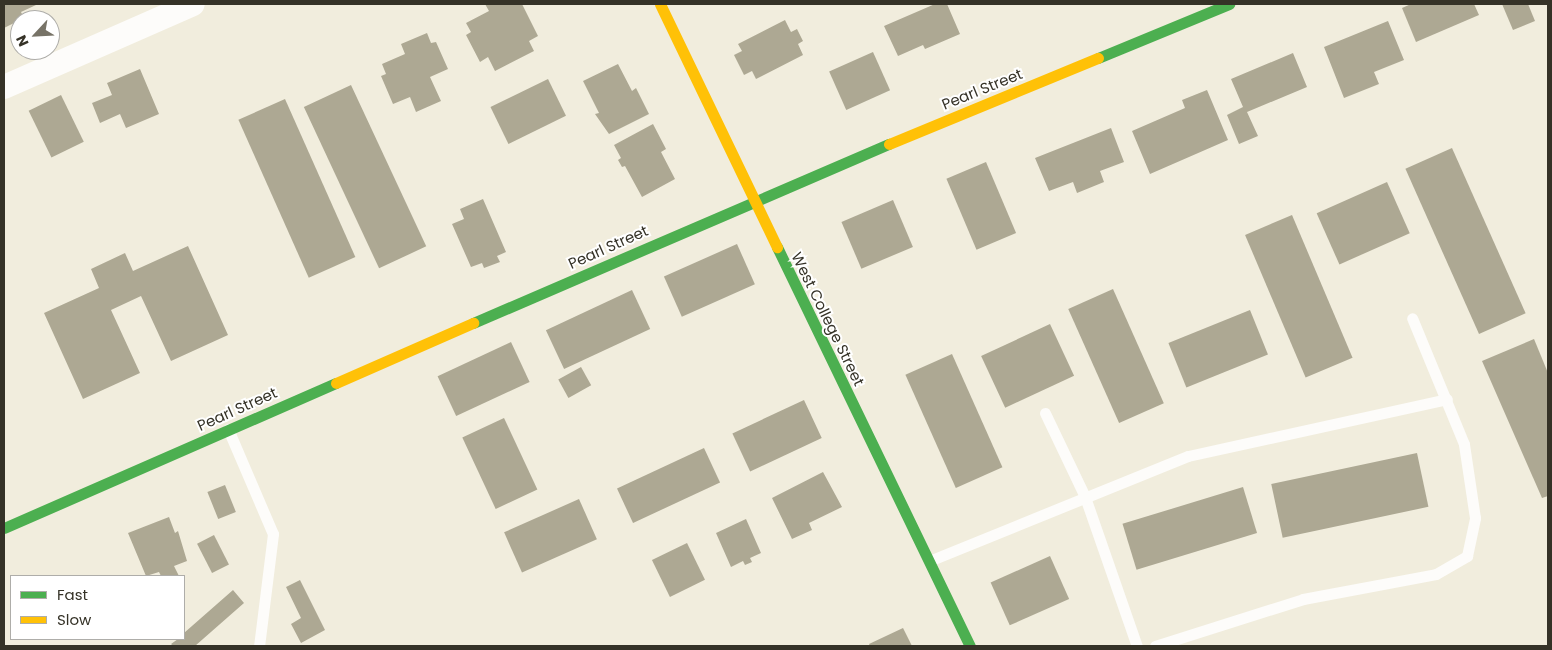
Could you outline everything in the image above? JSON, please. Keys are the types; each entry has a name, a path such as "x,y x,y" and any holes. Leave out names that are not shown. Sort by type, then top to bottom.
{"street":[{"path":"4,87 193,4"},
{"name":"West College Street","path":"660,4 970,646"},
{"name":"Pearl Street","path":"4,528 753,200 1229,4"}],"lane":[{"path":"1155,646 1303,600 1436,574 1466,556 1475,518 1464,444 1412,318"},
{"path":"929,561 1188,456 1447,400"},
{"path":"1044,413 1085,497 1137,646"},
{"path":"228,429 273,534 259,646"}],"building":[{"path":"4,4 36,5 25,10 10,10 10,25 4,28"},
{"path":"485,4 522,4 538,36 529,41 534,51 495,71 488,57 480,62 466,35 471,32 466,23 489,11"},
{"path":"935,4 947,4 960,34 925,49 923,45 898,56 884,26"},
{"path":"1411,4 1474,4 1479,15 1416,42 1402,8"},
{"path":"1502,4 1528,4 1535,21 1513,30"},
{"path":"785,20 791,32 797,29 803,41 798,44 803,55 756,79 752,71 744,75 734,55 742,51 738,44"},
{"path":"1388,21 1404,60 1374,72 1379,84 1344,98 1324,47"},
{"path":"427,33 431,43 436,42 448,69 430,77 441,101 416,112 410,97 393,104 381,76 386,74 382,64 405,54 401,44"},
{"path":"873,52 890,90 846,110 829,72"},
{"path":"1293,53 1307,87 1247,112 1258,136 1239,144 1227,115 1243,107 1231,79"},
{"path":"618,64 632,91 636,88 649,114 609,134 595,114 599,113 583,81"},
{"path":"140,69 159,114 126,128 120,114 100,123 92,103 112,95 107,83"},
{"path":"548,79 566,116 508,144 490,107"},
{"path":"351,85 426,246 379,268 304,107"},
{"path":"1207,90 1228,140 1150,174 1132,131 1185,108 1182,100"},
{"path":"61,95 84,142 51,158 29,111"},
{"path":"285,99 355,257 309,278 238,120"},
{"path":"653,124 666,149 661,152 675,179 642,197 625,166 622,167 618,160 621,158 614,145"},
{"path":"1111,128 1124,162 1100,171 1104,182 1077,193 1073,182 1049,191 1035,158"},
{"path":"1452,148 1526,313 1479,334 1405,169"},
{"path":"986,162 1016,233 977,250 946,179"},
{"path":"1387,182 1410,233 1339,264 1317,213"},
{"path":"483,199 506,252 497,256 500,262 484,268 482,263 471,267 452,224 464,219 460,209"},
{"path":"893,200 913,247 861,269 841,222"},
{"path":"1292,215 1353,358 1306,378 1245,235"},
{"path":"737,244 755,284 682,317 664,277"},
{"path":"188,246 228,335 171,361 141,296 111,310 140,373 83,399 44,313 99,288 91,269 125,253 133,271"},
{"path":"1113,289 1164,403 1119,423 1068,309"},
{"path":"632,290 650,329 564,369 546,330"},
{"path":"1250,310 1268,355 1186,387 1168,343"},
{"path":"1050,324 1074,376 1005,408 981,356"},
{"path":"1534,339 1548,373 1548,496 1542,498 1482,361"},
{"path":"511,342 530,382 456,416 438,376"},
{"path":"952,354 1002,467 956,488 905,375"},
{"path":"581,367 591,385 568,398 558,380"},
{"path":"804,400 822,438 750,471 732,433"},
{"path":"504,418 537,490 496,509 462,437"},
{"path":"704,448 720,482 633,523 617,489"},
{"path":"1417,453 1428,507 1283,538 1271,484"},
{"path":"823,472 842,507 809,523 812,530 792,539 772,498"},
{"path":"225,485 236,512 218,519 207,492"},
{"path":"1243,487 1257,533 1137,570 1123,524"},
{"path":"579,499 597,539 522,573 504,532"},
{"path":"169,517 175,533 178,531 187,561 174,566 178,575 160,575 159,572 146,575 128,533"},
{"path":"746,519 761,553 750,558 752,562 745,565 743,561 731,567 716,533"},
{"path":"214,535 229,564 212,573 197,544"},
{"path":"687,543 705,580 670,597 652,560"},
{"path":"1050,556 1069,599 1010,625 991,582"},
{"path":"300,580 325,630 301,643 291,624 301,618 286,587"},
{"path":"233,590 244,603 195,646 173,646 171,644 177,640 185,640 185,632"},
{"path":"903,628 912,646 870,646 869,644"}],"traffic: fast":[{"path":"1098,58 1229,4"},
{"path":"473,323 889,144"},
{"path":"777,247 970,646"},
{"path":"4,528 336,383"}],"traffic: slow":[{"path":"660,4 777,247"},
{"path":"889,144 1098,58"},
{"path":"336,383 473,323"}]}
